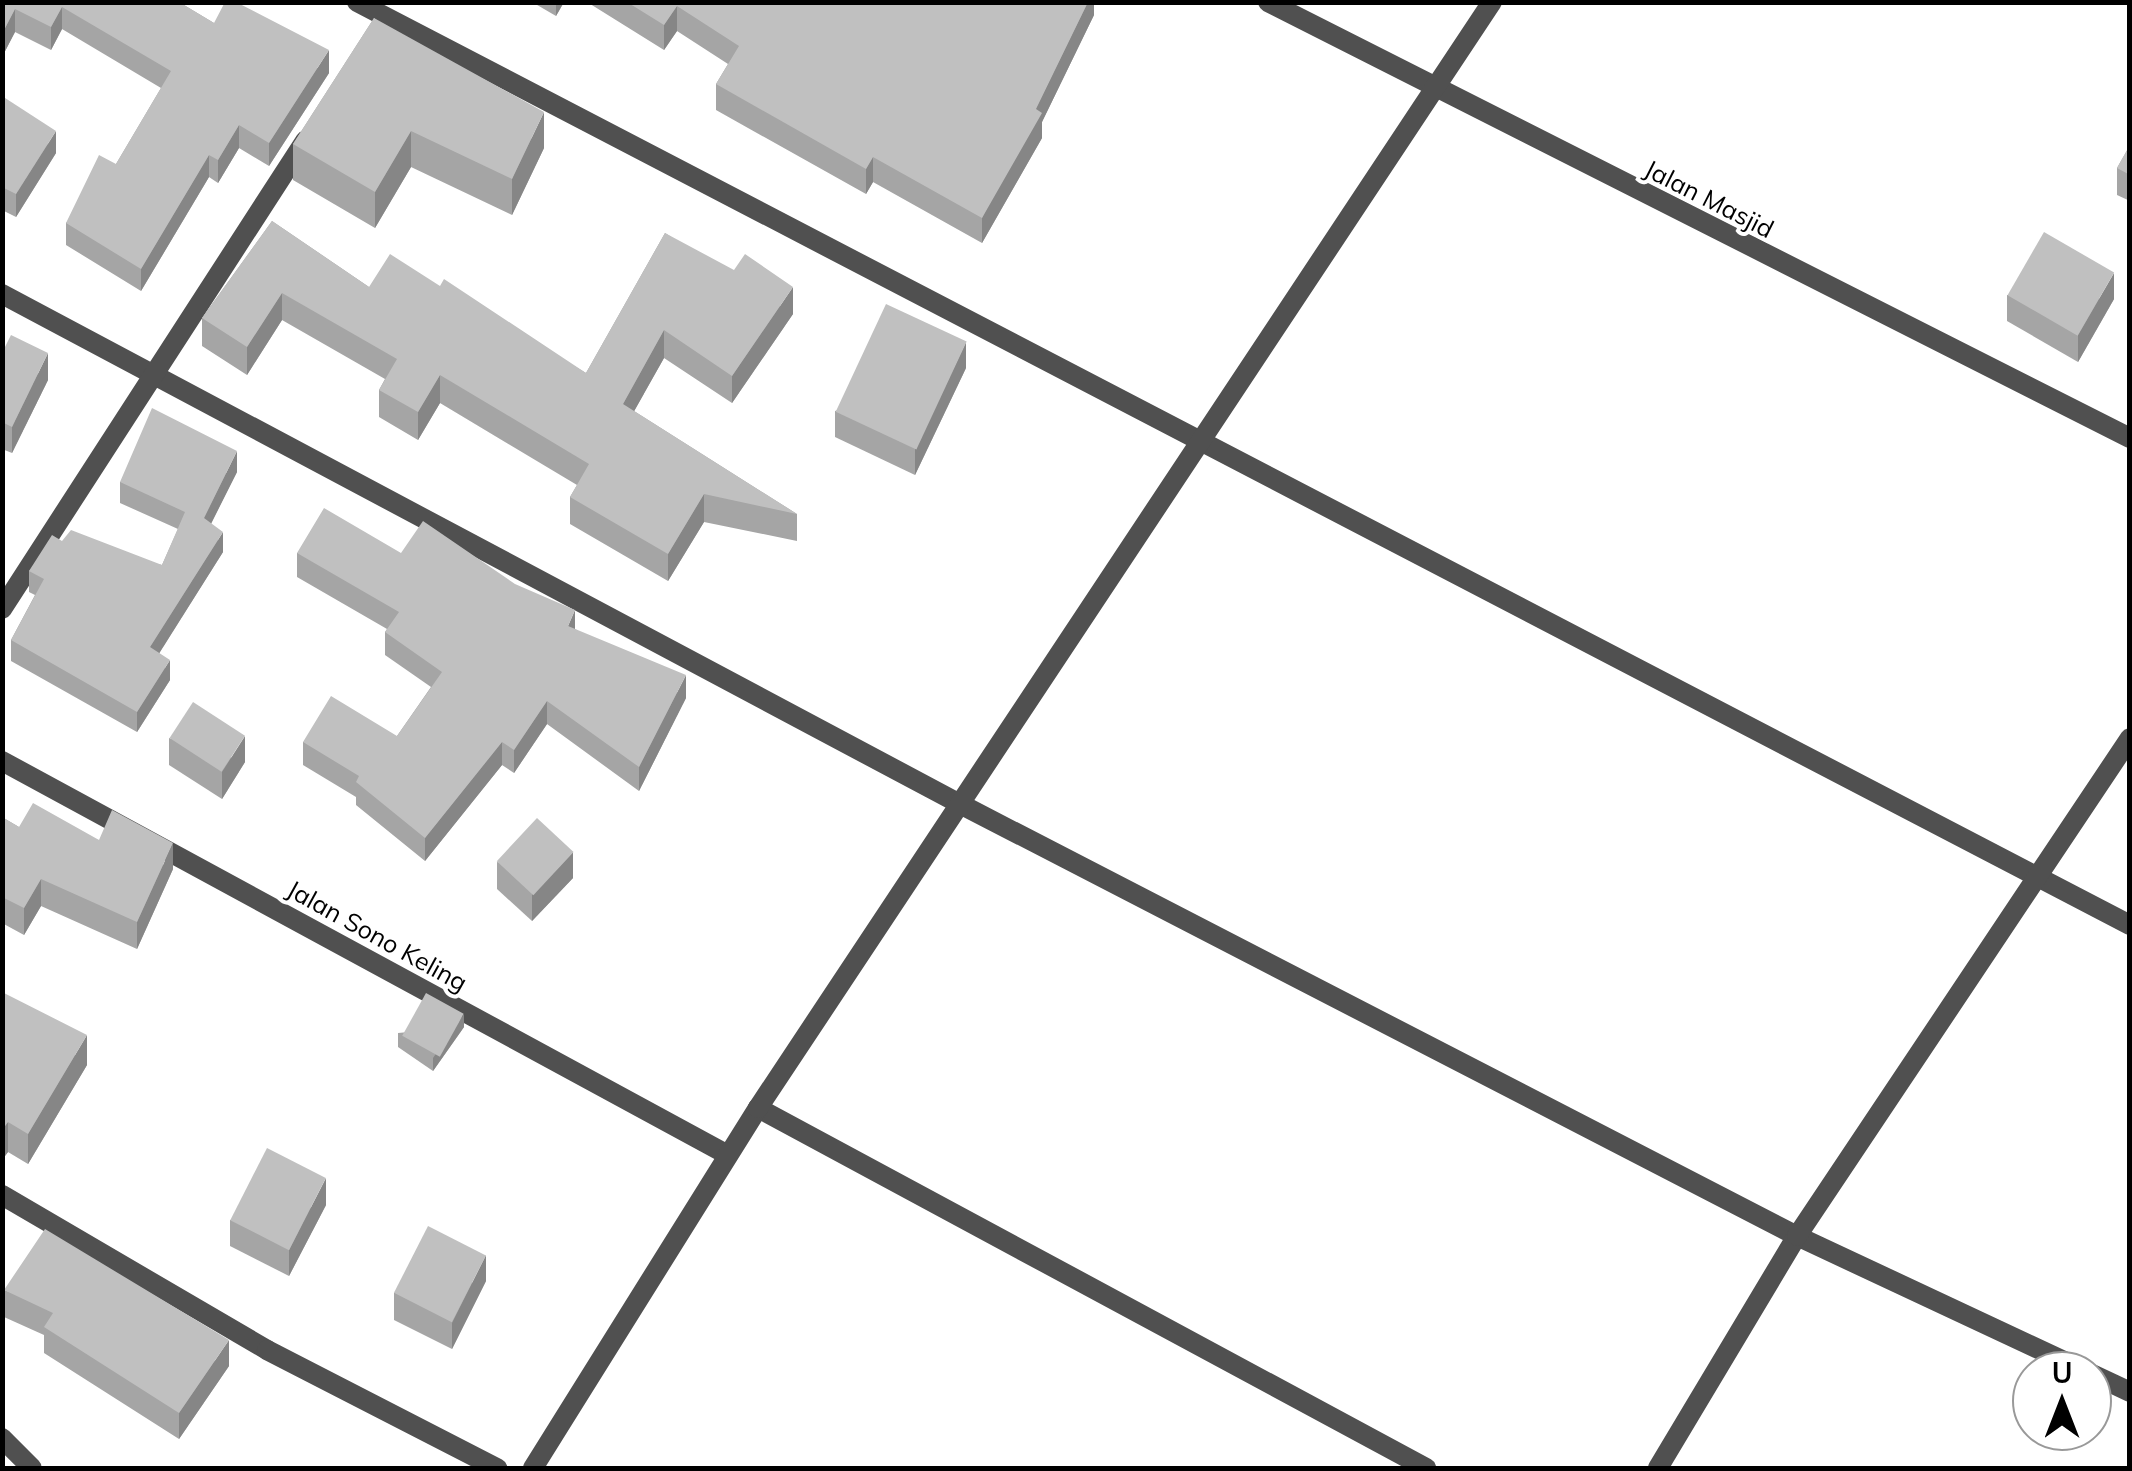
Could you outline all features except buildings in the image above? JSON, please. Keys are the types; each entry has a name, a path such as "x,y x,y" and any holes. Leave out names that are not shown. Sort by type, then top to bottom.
{"street":[{"path":"356,2 1196,447 2130,926"},
{"name":"Jalan Masjid","path":"1268,2 2130,438"},
{"path":"533,1468 758,1108 1492,2"},
{"path":"2,609 156,376 323,111"},
{"path":"2,294 962,805 1797,1236 2042,1351"},
{"path":"1658,1468 1797,1236 2032,879 2130,738"},
{"name":"Jalan Sono Keling","path":"2,761 728,1156"},
{"path":"758,1108 1426,1468"},
{"path":"2,1195 267,1350 497,1468"},
{"path":"2,1438 32,1468"}]}
